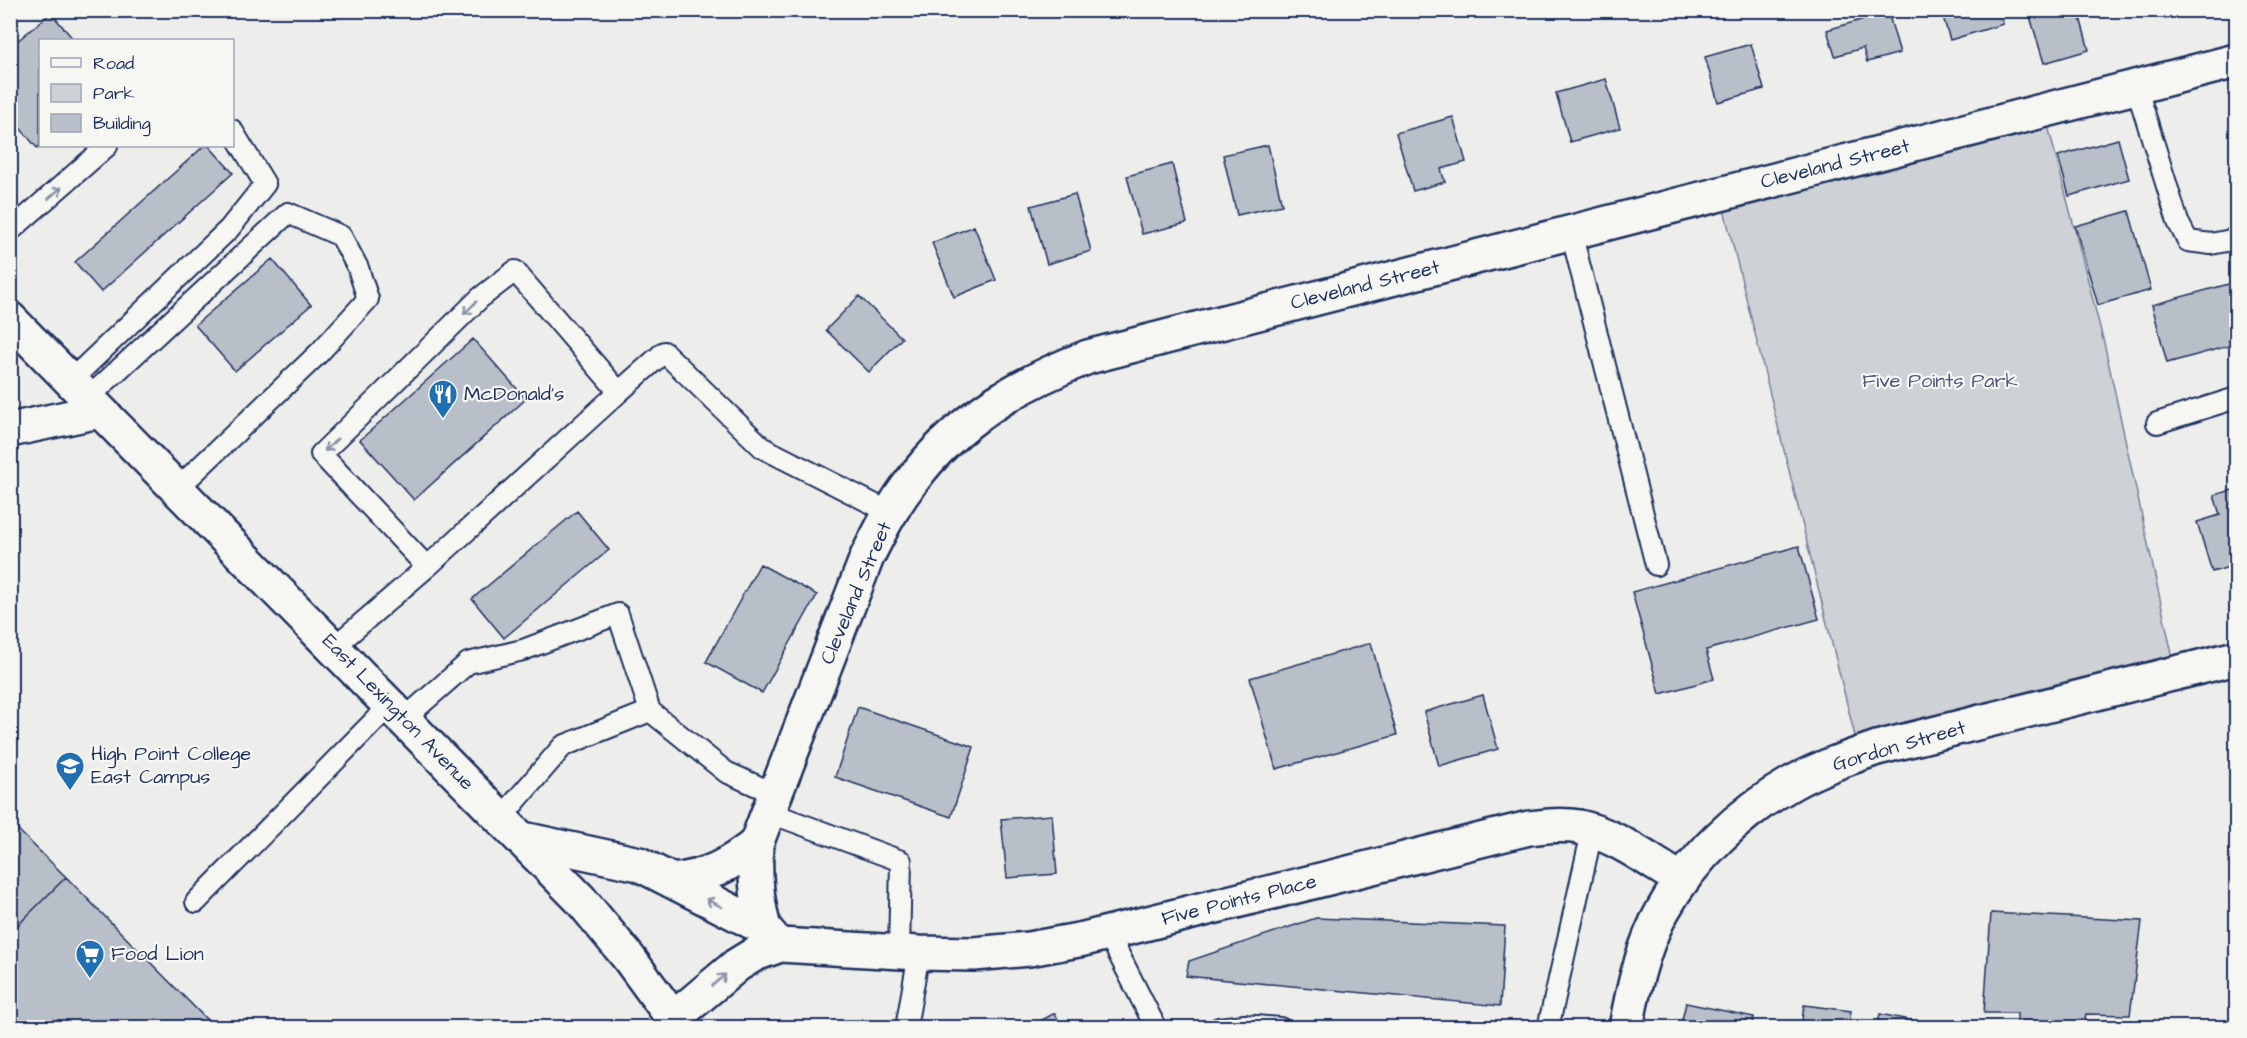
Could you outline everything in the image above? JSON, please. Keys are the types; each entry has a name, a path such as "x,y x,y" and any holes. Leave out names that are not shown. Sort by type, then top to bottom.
{"street":[{"name":"Cleveland Street","path":"772,937 756,899 754,880 756,844 867,557 911,481 976,415 1012,391 1048,372 1088,357 2236,61"},
{"name":"East Lexington Avenue","path":"10,319 580,899 628,957 677,1023"},
{"path":"10,430 85,397"},
{"name":"Gordon Street","path":"1626,1028 1637,978 1649,942 1662,911 1682,880 1721,836 1760,804 1792,783 1834,763 1877,748 2236,658"},
{"name":"Five Points Place","path":"512,828 639,864 772,937 909,953 974,954 1029,949 1108,933 1529,828 1555,825 1580,827 1603,835 1682,880"},
{"path":"672,881 707,875 723,868 756,844"},
{"name":"Five Points Place","path":"677,1023 737,964 755,954 772,937"}],"lane":[{"path":"2136,87 2178,222 2188,241 2211,244 2236,239"},
{"path":"85,397 265,184 234,133"},
{"path":"10,231 106,147"},
{"path":"85,397 288,213 341,236 358,268 368,299 319,352 177,489"},
{"path":"1571,232 1656,565"},
{"path":"427,567 321,454 480,298 515,271 619,392"},
{"path":"334,647 427,567 664,352 763,448 891,513"},
{"path":"2157,423 2236,398"},
{"path":"196,902 397,712 468,663 523,650 618,614 650,711 726,772 772,803 901,861 909,953 906,1028"},
{"path":"512,828 563,746 650,711"},
{"path":"1548,1028 1592,832"},
{"path":"1108,933 1156,1028"},
{"path":"1219,1028 1244,1025 1280,1028"}],"green space":[{"name":"Five Points Park","path":"2046,118 2105,347 2174,663 1855,736 1720,193"}],"building":[{"path":"1941,10 1999,10 2003,24 1950,40"},
{"path":"2028,10 2078,10 2089,50 2044,63"},
{"path":"1888,12 1900,53 1867,62 1863,48 1835,56 1827,30"},
{"path":"51,13 73,39 39,39 39,146 37,148 10,116 10,47"},
{"path":"1751,44 1764,89 1718,102 1705,57"},
{"path":"1606,79 1620,128 1570,142 1556,93"},
{"path":"1453,117 1466,162 1441,169 1445,182 1413,191 1396,133"},
{"path":"2118,139 2129,179 2069,196 2058,156"},
{"path":"1268,145 1282,205 1237,215 1223,155"},
{"path":"203,147 210,147 233,173 101,292 75,262"},
{"path":"1172,164 1187,223 1142,234 1127,176"},
{"path":"1075,194 1091,251 1047,264 1031,206"},
{"path":"2129,211 2151,290 2098,305 2075,226"},
{"path":"974,226 996,280 954,297 932,243"},
{"path":"272,259 311,305 235,371 195,325"},
{"path":"2236,282 2236,344 2167,363 2152,305"},
{"path":"859,296 902,338 869,372 826,330"},
{"name":"McDonald's","path":"473,339 526,399 414,500 360,440"},
{"path":"2236,489 2236,565 2212,572 2197,522 2220,515 2214,495"},
{"path":"577,511 609,550 504,638 472,599"},
{"path":"1799,546 1819,619 1706,650 1714,679 1660,694 1632,592"},
{"path":"760,564 817,595 762,693 706,662"},
{"path":"1371,643 1397,735 1276,769 1250,678"},
{"path":"1483,695 1498,749 1439,766 1424,712"},
{"path":"858,707 974,747 951,817 835,777"},
{"path":"1052,815 1057,874 1007,878 1001,819"},
{"path":"10,822 66,877 10,933"},
{"name":"Food Lion","path":"66,877 215,1028 10,1028 10,933"},
{"path":"1991,913 2142,921 2130,1015 2086,1014 2083,1028 2017,1028 2017,1013 1984,1013"},
{"path":"1316,918 1505,926 1500,1006 1186,976 1189,961"},
{"path":"1686,1003 1754,1017 1751,1028 1680,1028"},
{"path":"1804,1005 1851,1011 1849,1028 1801,1028"},
{"path":"1055,1013 1062,1028 1027,1028"},
{"path":"1880,1014 1929,1024 1928,1028 1877,1028"}],"place":[{"name":"McDonald's","path":"443,420"},
{"name":"High Point College East Campus","path":"70,792"},
{"name":"Food Lion","path":"90,980"}]}
